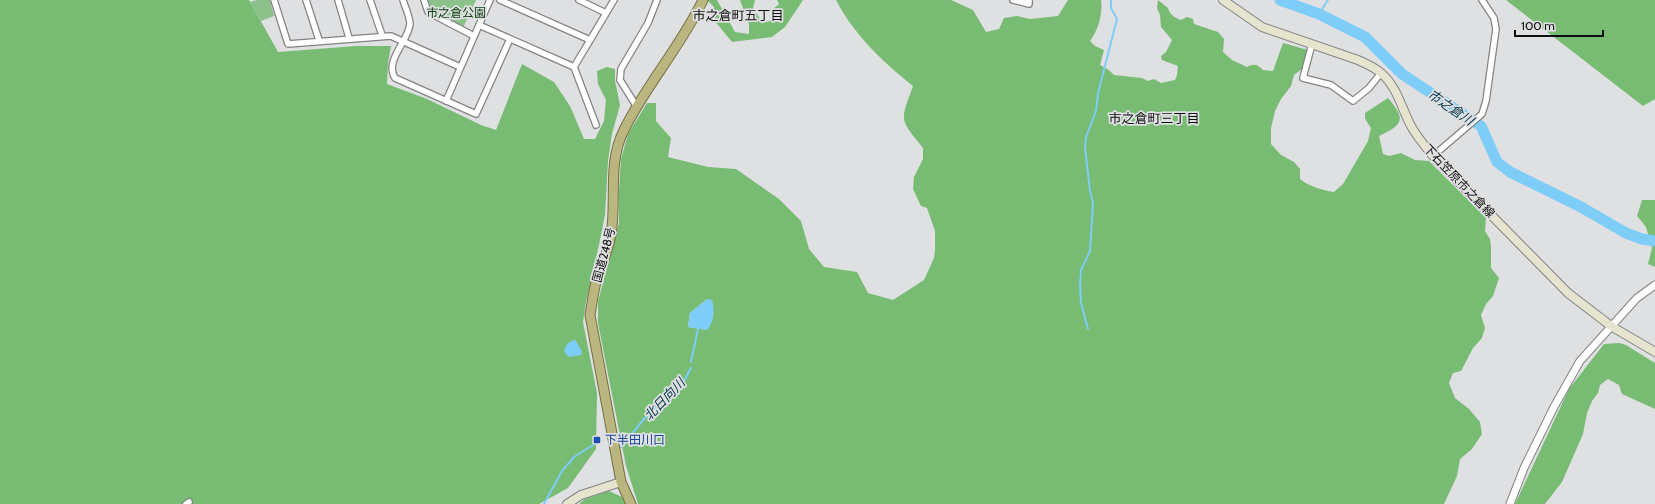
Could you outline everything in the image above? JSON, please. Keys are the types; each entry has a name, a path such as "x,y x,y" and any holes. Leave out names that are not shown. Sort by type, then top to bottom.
{"highway":[{"name":"国道248号","path":"631,504 621,482 590,315 596,283 611,236 614,214 615,155 619,141 637,107 694,20 703,0"}],"main road":[{"name":"下石笠原市之倉線","path":"1223,0 1262,27 1358,60 1381,73 1393,86 1411,126 1433,156 1568,292 1611,326 1655,352"},
{"path":"567,504 581,495 621,482"}],"street":[{"path":"274,0 288,44 319,40 391,36 460,67"},
{"path":"306,0 319,40"},
{"path":"338,0 349,38"},
{"path":"370,0 382,36"},
{"path":"403,0 410,23 404,42 392,63 392,73 395,78 476,114 510,39"},
{"path":"424,0 428,12 474,36"},
{"path":"446,100 490,0"},
{"path":"500,0 590,40"},
{"path":"578,0 606,13"},
{"path":"574,67 614,0"},
{"path":"637,107 620,80 621,70 648,23 658,0"},
{"path":"1013,0 1029,4 1029,0"},
{"path":"1433,156 1482,114 1486,101 1496,29 1494,18 1482,0"},
{"path":"479,25 574,67 596,125"},
{"path":"1312,44 1303,78 1331,85 1353,101 1369,88 1381,73"},
{"path":"1510,504 1524,468 1580,360 1637,298 1655,285"}],"green space":[{"path":"0,0 249,0 278,52 356,46 391,46 388,62 387,84 427,99 481,125 496,130 522,64 554,82 570,106 584,139 595,139 604,121 606,100 598,84 597,71 607,67 615,69 615,81 620,105 612,134 608,161 605,215 586,301 583,322 597,393 596,449 568,488 539,504 0,504"},
{"path":"257,0 270,0 274,16 261,21 250,2"},
{"name":"市之倉公園","path":"424,0 476,0 462,30 428,12"},
{"path":"707,0 717,0 735,32 749,34 749,24 740,0 755,0 753,8 763,23 773,20 773,9 779,4 777,0 803,0 785,27 772,37 732,42 714,20 714,7"},
{"path":"836,0 951,0 973,10 986,32 999,29 1004,18 1017,16 1030,19 1058,16 1068,0 1101,0 1099,22 1090,41 1095,46 1104,50 1100,65 1114,75 1142,78 1148,81 1154,79 1161,83 1175,80 1178,66 1162,60 1161,56 1166,52 1172,40 1161,27 1160,15 1157,8 1158,0 1168,8 1171,14 1177,18 1181,20 1187,17 1193,19 1194,24 1218,32 1224,39 1223,52 1232,60 1247,67 1256,65 1263,70 1273,71 1283,43 1308,50 1302,69 1294,75 1291,86 1281,99 1275,111 1271,128 1271,144 1281,155 1294,162 1300,169 1300,179 1316,188 1334,192 1343,184 1368,141 1371,128 1365,119 1365,113 1388,98 1400,117 1397,125 1379,136 1383,154 1389,156 1401,153 1415,160 1429,161 1486,218 1485,231 1490,239 1491,268 1499,278 1493,296 1486,304 1481,315 1485,328 1482,338 1473,348 1461,371 1453,373 1449,383 1455,398 1469,409 1480,422 1482,434 1472,449 1460,459 1457,476 1444,504 638,504 626,466 598,323 598,301 619,223 621,159 628,134 647,103 656,103 656,121 671,138 668,157 708,167 736,169 779,199 801,221 809,249 824,267 857,272 868,293 893,300 924,280 934,258 935,231 927,208 921,206 913,189 914,177 923,159 923,148 909,130 904,119 906,107 913,86 870,47 843,13","holes":["707,299 707,330 688,327 690,313"]},
{"path":"1506,0 1655,0 1655,99 1643,106"},
{"path":"1642,200 1655,200 1655,267 1648,264 1652,248 1646,227 1637,216"},
{"path":"1619,343 1626,345 1655,363 1655,409 1622,394 1619,385 1608,379 1600,385 1598,393 1592,401 1587,413 1583,434 1562,482 1545,504 1515,504 1569,389 1604,344"},
{"path":"609,491 622,497 626,504 579,504 585,499"}],"water":[{"path":"707,299 712,300 713,316 707,330 688,327 690,313"},
{"path":"574,340 582,352 581,355 568,357 564,351 568,344"}],"waterway":[{"path":"1088,329 1081,303 1080,284 1081,270 1090,251 1093,203 1090,191 1085,147 1086,137 1096,111 1098,93 1117,19 1111,8 1111,0"},
{"name":"市之倉川","path":"1280,0 1319,14 1365,37 1402,74 1481,126 1497,162 1510,172 1581,207 1626,233 1642,239 1655,241"},
{"path":"1319,14 1328,0"},
{"name":"北日向川","path":"691,362 698,329"},
{"name":"北日向川","path":"621,447 644,419 683,383 691,368"},
{"name":"北日向川","path":"544,504 562,471 574,457 593,445"}],"place":[{"name":"下半田川口","path":"597,440"}],"district":[{"name":"市之倉町五丁目","path":"738,15"},
{"name":"市之倉町三丁目","path":"1154,118"}]}
